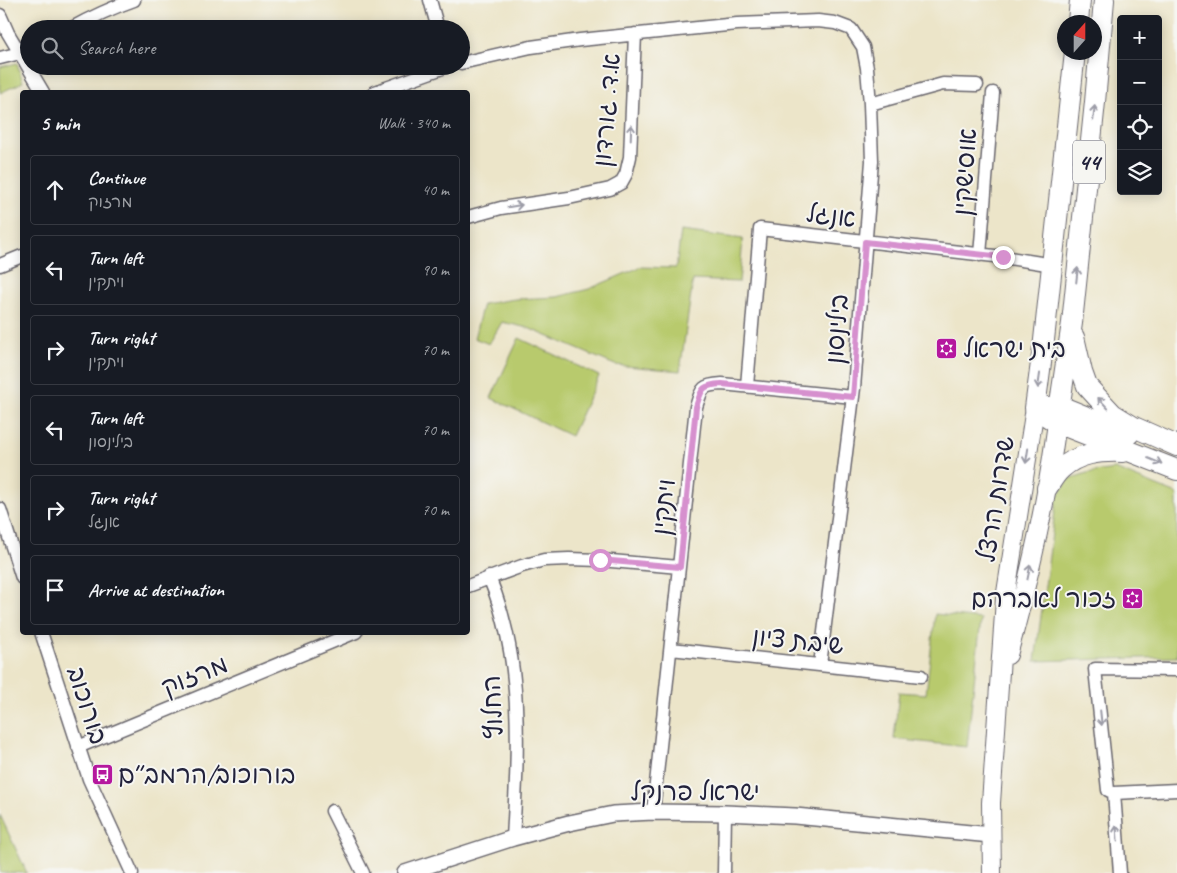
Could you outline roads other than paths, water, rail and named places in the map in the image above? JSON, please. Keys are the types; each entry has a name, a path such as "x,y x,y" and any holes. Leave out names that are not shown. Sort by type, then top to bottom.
{"highway":[{"path":"1079,15 1080,0"},
{"name":"44","path":"1058,415 1072,323 1104,0"},
{"name":"44","path":"1035,408 1053,265 1074,60"},
{"name":"44","path":"1072,323 1087,386 1113,414 1134,427 1176,446"},
{"path":"1035,408 1176,446"},
{"path":"1058,415 1133,452 1177,470"},
{"path":"1047,488 1060,470 1073,460 1088,454 1108,451 1133,452"}],"main road":[{"name":"שדרות הרצל","path":"992,873 991,803 1005,599 1035,408"},
{"name":"שדרות הרצל","path":"999,687 1026,586 1047,488 1058,415"}],"street":[{"path":"86,20 134,0"},
{"path":"430,0 436,20"},
{"path":"0,14 8,33 20,46"},
{"name":"בילינסון","path":"635,34 737,24 818,21 851,29 863,47 870,104 872,161 853,397 820,665"},
{"path":"470,61 531,47 635,34"},
{"name":"א.ד. גורדון","path":"470,216 501,208 569,198 610,189 621,183 626,174 630,158 635,34"},
{"path":"0,58 20,52"},
{"path":"35,75 42,90"},
{"path":"381,90 423,75"},
{"path":"870,104 943,84 977,84"},
{"name":"אוסישקין","path":"980,255 993,93"},
{"name":"אנגל","path":"748,386 760,229 1053,265"},
{"path":"0,265 20,257"},
{"name":"ויתקין","path":"654,812 696,407 701,391 710,384 722,384 853,397"},
{"path":"0,509 20,572"},
{"path":"470,585 489,577 544,560 569,558 680,567"},
{"name":"החלוץ","path":"489,577 505,621 514,676 517,762 513,838"},
{"name":"בורוכוב","path":"42,635 89,779 132,873"},
{"name":"מרזוק","path":"78,747 349,635"},
{"name":"שיבת ציון","path":"671,649 921,676"},
{"path":"1120,873 1095,669 1177,670"},
{"path":"1111,792 1177,790"},
{"path":"332,811 363,873"},
{"name":"ישראל פרנקל","path":"405,873 513,838 569,823 613,814 654,812 796,816 991,835"},
{"path":"724,873 725,813"}],"place":[{"name":"בית ישראל","path":"947,348"},
{"name":"זכור לאברהם","path":"1132,598"},
{"name":"בורוכוב/הרמב״ם","path":"102,774"}]}
